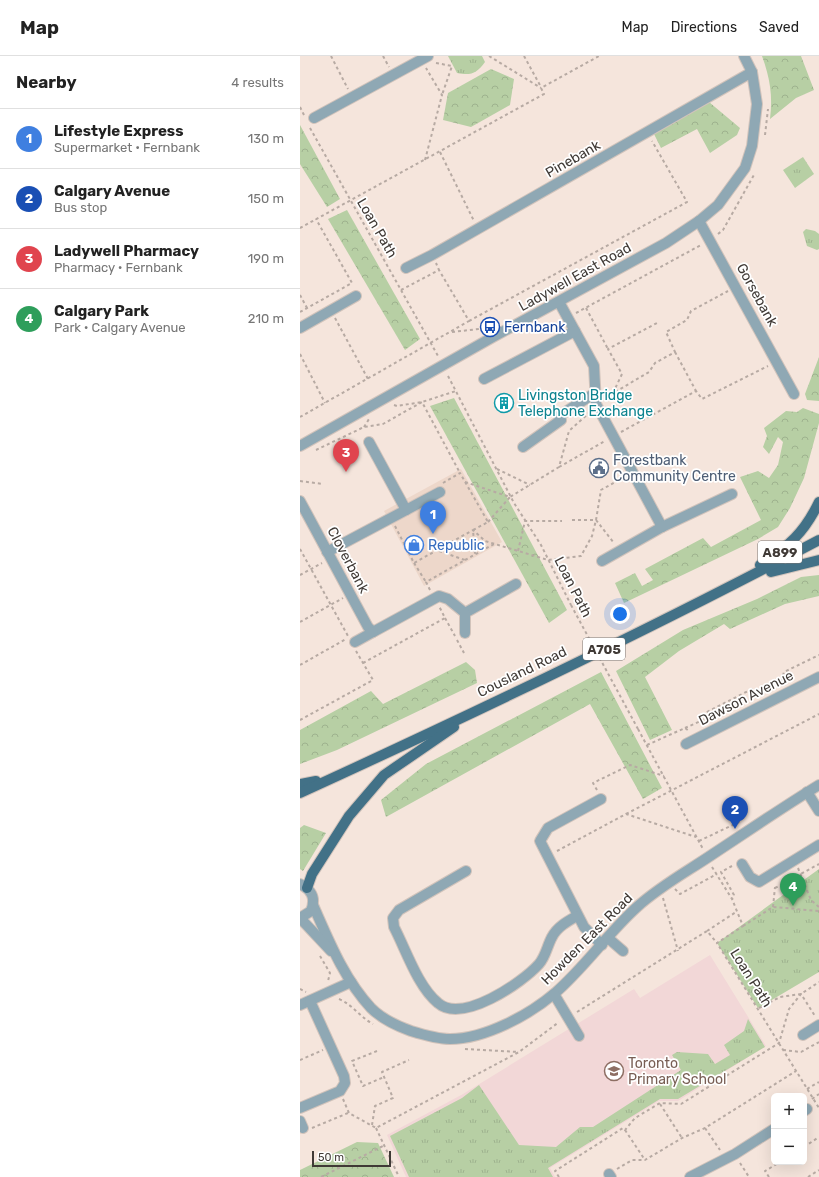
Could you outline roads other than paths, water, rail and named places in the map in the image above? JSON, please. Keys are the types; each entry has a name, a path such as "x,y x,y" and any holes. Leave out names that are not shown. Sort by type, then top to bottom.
{"main road":[{"name":"A899","path":"728,588 779,553 796,537 809,523 819,502"},
{"name":"Cousland Road","path":"300,793 728,588 819,540"},
{"name":"A899","path":"728,588 780,568 819,560"},
{"path":"304,886 349,816 384,775 480,708"},
{"path":"300,784 332,778"}],"street":[{"name":"Ladywell East Road","path":"300,446 493,337 666,243 699,221 718,205 733,186 750,157 757,104 752,72 744,56"},
{"path":"314,118 425,58"},
{"name":"Pinebank","path":"406,268 478,229 752,72"},
{"path":"319,103 324,112"},
{"name":"Gorsebank","path":"699,221 777,362 793,381 794,394"},
{"path":"300,328 356,296"},
{"path":"559,302 594,366 596,404 662,527"},
{"path":"484,379 575,331"},
{"path":"523,447 561,420 558,416 595,393"},
{"path":"369,442 406,510"},
{"path":"329,555 391,518 440,492"},
{"path":"602,561 662,527 732,494"},
{"name":"Cloverbank","path":"300,501 368,627 373,632"},
{"path":"465,613 516,584"},
{"path":"353,643 434,598 443,596 465,613"},
{"path":"465,613 465,633"},
{"name":"Dawson Avenue","path":"686,744 819,677"},
{"name":"Howden East Road","path":"313,904 336,957 351,982 372,1009 387,1020 402,1028 426,1036 450,1039 472,1036 498,1028 524,1014 554,994 637,907 660,889 819,785"},
{"path":"808,792 819,811"},
{"path":"601,799 548,828 540,841 584,927 623,951"},
{"path":"742,864 750,877 759,882 776,873 819,845"},
{"path":"466,871 398,910 393,918 394,927 427,993 439,1005 455,1009 470,1007 485,1002 517,984 540,962 557,929 578,916"},
{"name":"Howden East Road","path":"304,886 313,895 313,904 311,911 300,918 336,957"},
{"path":"300,1006 351,982"},
{"path":"554,994 579,1036"},
{"path":"300,1108 340,1091 345,1083 344,1076 310,1001"},
{"path":"803,1035 819,1025"},
{"path":"690,1177 735,1154 771,1131"}],"place":[{"name":"Fernbank","path":"490,327"},
{"name":"Livingston Bridge Telephone Exchange","path":"504,403"},
{"name":"Forestbank Community Centre","path":"599,468"},
{"name":"Ladywell Pharmacy","path":"346,472"},
{"name":"Lifestyle Express","path":"433,534"},
{"name":"Republic","path":"414,545"},
{"name":"Calgary Avenue","path":"735,829"},
{"name":"Calgary Park","path":"793,906"},
{"name":"Toronto Primary School","path":"614,1071"}]}
